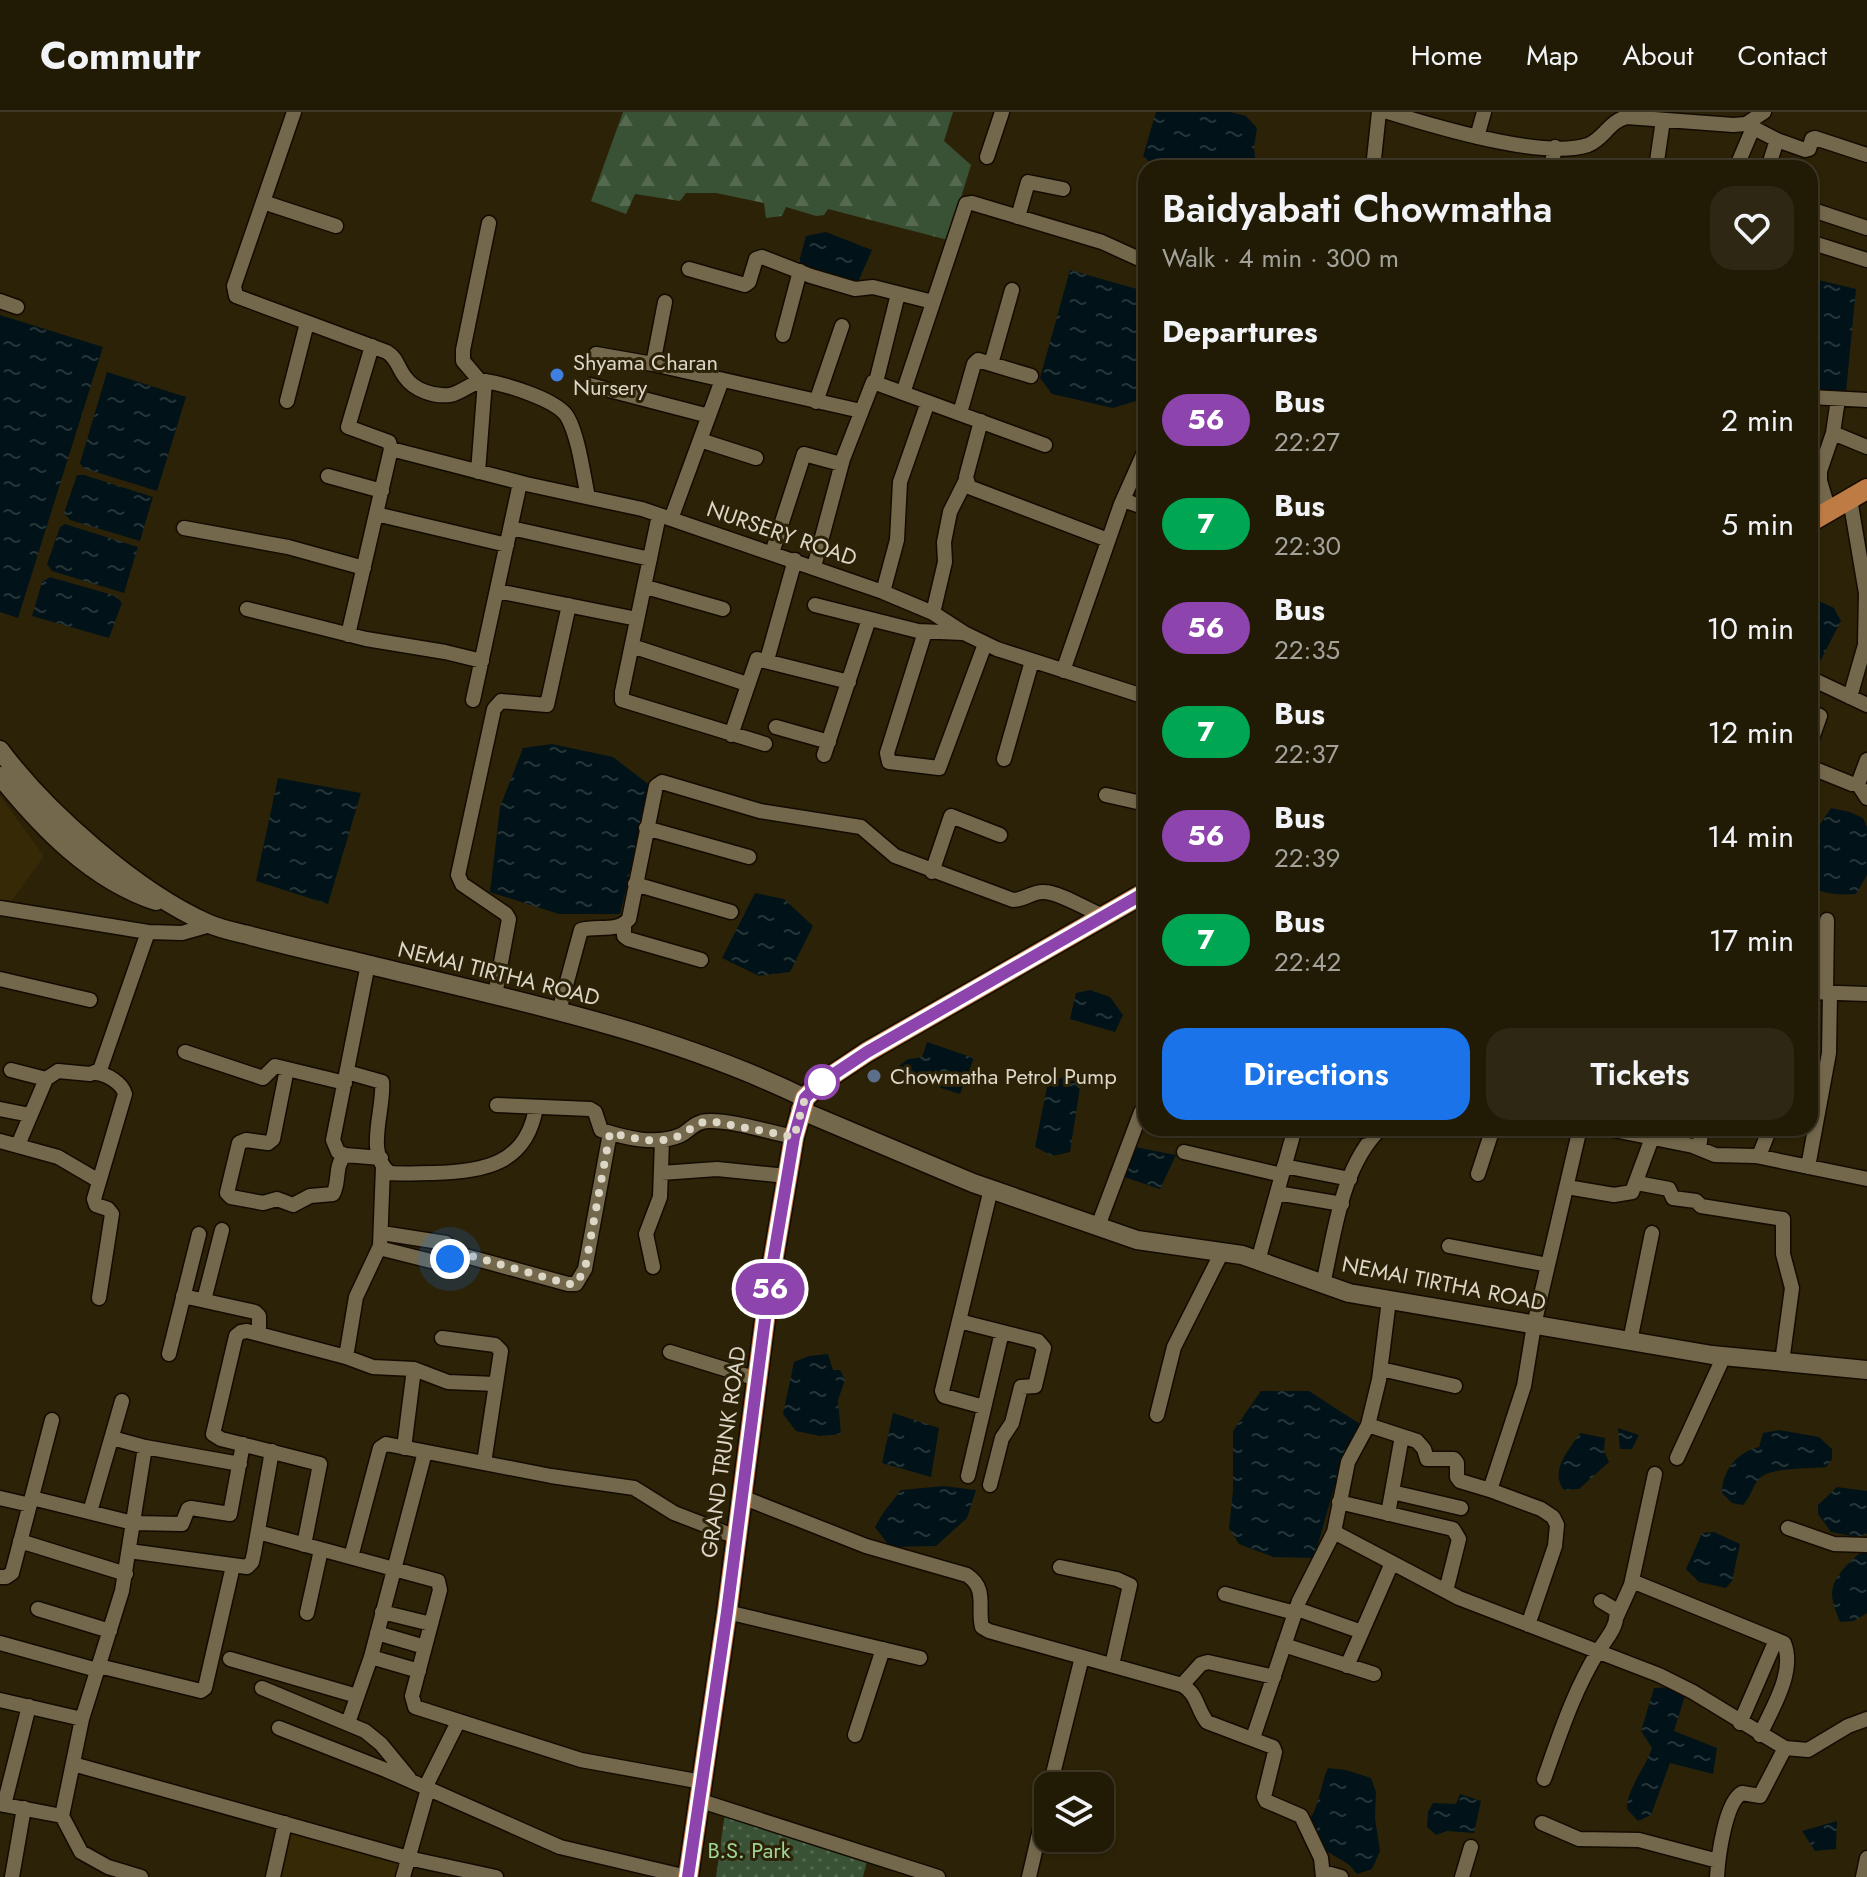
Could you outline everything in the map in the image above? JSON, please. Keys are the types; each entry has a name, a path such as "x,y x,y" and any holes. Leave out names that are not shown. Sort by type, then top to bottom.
{"main road":[{"path":"1818,517 1859,494"},
{"path":"803,1104 819,1084 867,1052 1138,896"},
{"name":"GRAND TRUNK ROAD","path":"687,1877 787,1176 803,1104"}],"street":[{"path":"294,112 234,292 240,300 393,356 406,379 430,393 455,394 482,381"},
{"path":"987,157 1002,112"},
{"path":"1374,160 1379,112"},
{"path":"1388,112 1477,137 1555,147 1590,144 1620,115 1750,126 1777,140 1807,150 1815,138 1867,155"},
{"path":"1477,137 1484,112"},
{"path":"1739,160 1750,126 1764,112"},
{"path":"1657,160 1663,120"},
{"path":"1771,160 1777,140"},
{"path":"1553,160 1555,147"},
{"path":"1018,217 1028,182 1063,189"},
{"path":"263,202 336,226"},
{"path":"903,393 966,204 972,203 1102,242 1138,258"},
{"path":"1818,212 1867,228"},
{"path":"489,223 463,361 482,381 560,408 570,424 588,497"},
{"path":"1818,245 1867,260"},
{"path":"689,269 743,285 749,282 758,257 764,257 855,289 869,287 933,302"},
{"path":"783,335 800,271"},
{"path":"991,364 1012,290"},
{"path":"814,567 841,464 871,385 876,382 898,294"},
{"path":"0,301 17,307"},
{"path":"653,364 665,302"},
{"path":"287,401 307,323"},
{"path":"816,402 842,326"},
{"name":"NURSERY ROAD","path":"372,346 348,427 383,438 389,442 391,449 665,517 883,592 933,613 985,644 1138,694"},
{"path":"596,354 861,411"},
{"path":"960,413 974,364 981,360 1031,376"},
{"path":"722,380 650,559 622,700 765,744"},
{"path":"478,472 482,381"},
{"path":"876,382 1045,445"},
{"path":"590,385 709,416"},
{"path":"1818,398 1867,400"},
{"path":"1829,511 1820,471 1833,433 1838,399"},
{"path":"883,592 897,540 900,482 928,402"},
{"path":"933,613 945,562 944,542 950,512 966,480 981,421"},
{"path":"1833,433 1867,447"},
{"path":"700,440 756,458"},
{"path":"348,635 391,449"},
{"path":"772,553 804,454 841,464"},
{"path":"1063,671 1108,540 1138,466"},
{"path":"328,476 382,491"},
{"path":"966,480 969,487 1108,540"},
{"path":"473,700 520,483"},
{"path":"1850,697 1866,645 1866,586 1859,494"},
{"path":"1123,500 1138,505"},
{"path":"376,514 507,545"},
{"path":"184,528 288,547 364,568"},
{"path":"511,528 650,559"},
{"path":"767,660 795,560"},
{"path":"646,587 723,609"},
{"path":"497,591 637,619"},
{"path":"495,995 509,919 462,884 458,875 494,709 501,701 547,705 569,605"},
{"path":"815,605 925,632 964,633"},
{"path":"247,609 348,635 482,661"},
{"path":"776,727 826,748 869,619"},
{"path":"925,632 887,753 889,762 935,769 940,767 985,644"},
{"path":"632,646 747,684"},
{"path":"731,735 757,659 849,682"},
{"path":"1004,759 1032,661"},
{"path":"1818,682 1867,705"},
{"name":"NEMAI TIRTHA ROAD","path":"0,750 51,809 130,875 178,908 210,925 289,947 559,1011 721,1061 759,1076 803,1104 991,1189 1137,1240 1242,1255 1349,1293 1724,1356 1867,1370"},
{"path":"1858,784 1867,760"},
{"path":"1818,772 1858,784"},
{"name":"NEMAI TIRTHA ROAD","path":"0,776 48,829 109,881 178,908"},
{"path":"701,960 624,936 656,786 665,782 760,811 861,827 891,854 932,872 1013,900 1047,892 1103,916"},
{"path":"1858,784 1867,798"},
{"path":"1106,795 1138,802"},
{"path":"932,872 951,816 1000,835"},
{"path":"646,828 749,857"},
{"path":"635,884 731,912"},
{"path":"0,910 148,932 182,933 210,925"},
{"path":"1818,1100 1831,1039 1827,920"},
{"path":"559,1011 579,932 585,928 624,925"},
{"path":"96,1073 102,1064 148,932"},
{"path":"1818,938 1826,939"},
{"path":"368,964 333,1140 338,1152 382,1163 394,1173 461,1173 499,1163 521,1145 530,1133 536,1107"},
{"path":"0,979 90,1000"},
{"path":"1818,992 1867,994"},
{"path":"185,1052 263,1078 272,1066 382,1082 377,1142 382,1163 381,1241 356,1297 346,1357"},
{"path":"287,1069 273,1139 268,1143 246,1140 239,1143 227,1193 231,1197 263,1203 277,1199 293,1205 310,1196 333,1194 340,1160 345,1155"},
{"path":"11,1070 46,1079"},
{"path":"18,1145 46,1079 58,1071 101,1073 121,1086 125,1094 94,1202 112,1214 99,1298"},
{"path":"497,1105 590,1109 595,1112 601,1130 662,1141 684,1133 701,1122 710,1121 794,1137"},
{"path":"0,1109 30,1115"},
{"path":"1098,1226 1138,1120"},
{"path":"381,1241 440,1241 454,1251 576,1284 585,1269 610,1133"},
{"path":"1258,1261 1293,1136"},
{"path":"1323,1284 1350,1179 1374,1136"},
{"path":"1478,1174 1490,1136"},
{"path":"1490,1490 1524,1386 1534,1325 1578,1136"},
{"path":"1642,1136 1721,1156 1759,1156 1867,1179"},
{"path":"1699,1148 1701,1136"},
{"path":"1759,1156 1767,1136"},
{"path":"1808,1167 1812,1136"},
{"path":"1567,1187 1614,1195 1632,1192 1652,1138"},
{"path":"0,1141 58,1157 99,1181"},
{"path":"653,1267 646,1234 658,1207 662,1141"},
{"path":"1184,1152 1283,1171 1350,1179"},
{"path":"661,1173 717,1169 787,1176"},
{"path":"1637,1183 1669,1189 1673,1198 1696,1201 1701,1206 1783,1219 1783,1254 1792,1288 1782,1362"},
{"path":"984,1407 950,1399 942,1391 991,1189"},
{"path":"1277,1193 1342,1204"},
{"path":"204,1300 222,1230"},
{"path":"1630,1341 1652,1233"},
{"path":"169,1354 199,1234"},
{"path":"381,1241 433,1261 445,1262 454,1251"},
{"path":"433,1261 440,1241"},
{"path":"1449,1246 1548,1265"},
{"path":"1157,1415 1174,1347 1222,1252"},
{"path":"183,1296 258,1313 259,1334"},
{"path":"1253,1738 1296,1611 1334,1532 1348,1462 1368,1425 1381,1369 1389,1300"},
{"path":"959,1321 1038,1341 1044,1348 1035,1386 1021,1387 990,1485"},
{"path":"304,1545 320,1464 216,1437 212,1430 236,1336 247,1331 380,1368 414,1369 448,1382 495,1384"},
{"path":"968,1476 1002,1332"},
{"path":"442,1338 499,1347 501,1356 484,1463"},
{"path":"670,1352 757,1379"},
{"path":"1677,1458 1724,1356"},
{"path":"404,1448 414,1369"},
{"path":"1381,1369 1455,1386"},
{"path":"90,1512 122,1401"},
{"path":"0,1577 12,1573 52,1420"},
{"path":"1368,1425 1421,1443 1427,1459 1454,1459 1460,1481 1541,1509 1553,1517 1557,1525 1555,1546 1528,1625"},
{"path":"980,1426 1005,1433"},
{"path":"1388,1514 1402,1436"},
{"path":"112,1438 240,1464"},
{"path":"1,1501 31,1501 133,1523 182,1524 191,1508 230,1514 243,1444"},
{"path":"351,1557 380,1448 386,1444 634,1488 674,1513 736,1537"},
{"path":"141,1877 105,1871 81,1852 62,1816 82,1719 126,1574 145,1447"},
{"path":"129,1551 247,1567 252,1562 272,1451"},
{"path":"348,1723 371,1657 425,1452"},
{"path":"1544,1779 1571,1703 1613,1629 1632,1581 1655,1474"},
{"path":"1392,1492 1461,1508"},
{"path":"742,1497 866,1546 967,1575 981,1589 982,1627 989,1631 1182,1685 1192,1691 1207,1722 1270,1744 1275,1752 1264,1797 1266,1801 1301,1816 1321,1858 1323,1875 1341,1877"},
{"path":"1339,1502 1453,1529 1459,1539 1446,1591"},
{"path":"1788,1528 1834,1544 1867,1545"},
{"path":"258,1532 438,1581 440,1590 412,1696 415,1707 581,1760 700,1791 898,1871 938,1877"},
{"path":"1334,1532 1446,1591 1632,1664 1693,1692 1785,1748 1808,1750 1848,1726 1867,1719"},
{"path":"20,1541 126,1574"},
{"path":"307,1613 321,1550"},
{"path":"1347,1666 1392,1563"},
{"path":"0,1643 201,1691 205,1688 233,1566"},
{"path":"1060,1567 1117,1579 1130,1585 1112,1665"},
{"path":"1632,1581 1776,1640 1786,1648 1787,1664 1779,1694 1760,1735"},
{"path":"1225,1594 1296,1611 1362,1632"},
{"path":"1601,1601 1612,1606 1617,1616"},
{"path":"38,1609 110,1631"},
{"path":"382,1612 431,1624"},
{"path":"727,1612 920,1658"},
{"path":"377,1633 425,1647"},
{"path":"1740,1723 1776,1640"},
{"path":"1284,1645 1374,1674"},
{"path":"855,1735 883,1649"},
{"path":"371,1657 419,1671"},
{"path":"1053,1772 1082,1657"},
{"path":"230,1659 357,1696"},
{"path":"1182,1685 1201,1664 1208,1662 1274,1677"},
{"path":"262,1688 348,1723 381,1744 422,1786"},
{"path":"0,1700 82,1719"},
{"path":"29,1706 2,1804 62,1816"},
{"path":"403,1877 422,1786 458,1722"},
{"path":"279,1728 560,1847 687,1877"},
{"path":"1717,1877 1726,1822 1735,1799 1742,1793 1756,1797 1761,1795 1785,1748"},
{"path":"73,1764 408,1858 496,1877"},
{"path":"12,1877 24,1808"},
{"path":"273,1877 285,1823"},
{"path":"1542,1823 1579,1839 1639,1840 1718,1861"},
{"path":"1462,1877 1471,1847"},
{"path":"1029,1877 1035,1852"},
{"path":"1863,1877 1867,1858"}],"shaded area":[{"path":"0,796 44,856 0,917"},
{"path":"287,1825 405,1858 400,1877 276,1877"}],"green space":[{"path":"623,112 953,112 944,141 971,165 948,240 828,209 824,215 816,216 786,207 782,216 766,218 764,203 716,193 686,193 680,201 635,194 626,214 591,201"},
{"name":"B.S. Park","path":"725,1813 868,1857 863,1877 716,1877"}],"water":[{"path":"1156,112 1230,112 1246,116 1257,128 1255,160 1148,160 1143,156"},
{"path":"826,232 872,250 856,287 798,265 806,236"},
{"path":"1070,270 1138,290 1136,401 1113,408 1052,394 1040,378"},
{"path":"1818,280 1856,289 1846,392 1818,394"},
{"path":"0,315 103,347 18,618 0,612"},
{"path":"107,372 186,397 157,491 83,468 80,463"},
{"path":"77,475 153,497 140,541 70,520 64,513"},
{"path":"65,524 138,547 124,593 52,571 47,564 60,527"},
{"path":"50,577 116,596 122,603 109,638 32,616 42,582"},
{"path":"1818,601 1834,608 1841,621 1818,665"},
{"path":"552,744 613,757 652,787 620,914 559,914 490,892 500,807 523,748"},
{"path":"278,778 361,793 328,904 256,881"},
{"path":"1831,808 1863,818 1867,827 1867,875 1856,894 1826,893 1818,889 1818,827"},
{"path":"755,893 784,899 813,926 790,972 759,976 722,958"},
{"path":"1090,990 1110,997 1123,1015 1115,1032 1070,1019 1076,993"},
{"path":"927,1042 974,1058 960,1094 891,1072 908,1059 922,1057"},
{"path":"1068,1076 1080,1087 1070,1152 1053,1156 1035,1147 1048,1082"},
{"path":"1135,1147 1176,1155 1160,1189 1124,1177"},
{"path":"828,1354 833,1370 840,1370 845,1380 838,1400 841,1434 820,1436 796,1431 783,1414 794,1362 809,1356"},
{"path":"1261,1391 1309,1391 1360,1424 1338,1474 1314,1558 1273,1557 1239,1544 1229,1528 1233,1491 1233,1431"},
{"path":"893,1413 939,1428 931,1477 882,1463"},
{"path":"1618,1428 1639,1435 1632,1449 1620,1449"},
{"path":"1779,1430 1819,1437 1832,1449 1832,1459 1826,1467 1766,1474 1743,1505 1732,1503 1722,1493 1728,1470 1744,1453 1759,1447 1763,1433"},
{"path":"1580,1433 1605,1438 1604,1451 1609,1462 1579,1489 1564,1490 1560,1483 1560,1468"},
{"path":"943,1486 976,1490 967,1518 936,1546 890,1547 875,1527 901,1490"},
{"path":"1837,1487 1867,1491 1867,1534 1857,1537 1831,1532 1818,1514 1818,1505"},
{"path":"1714,1532 1740,1544 1732,1581 1726,1588 1699,1582 1686,1569 1702,1533"},
{"path":"1867,1548 1867,1613 1854,1621 1840,1622 1832,1599 1833,1586 1846,1566"},
{"path":"1673,1687 1685,1696 1674,1731 1717,1748 1713,1774 1670,1763 1651,1815 1638,1821 1627,1809 1628,1801 1652,1748 1641,1731 1654,1688"},
{"path":"1328,1768 1371,1778 1376,1792 1375,1818 1380,1851 1372,1869 1357,1874 1318,1843 1315,1837 1309,1820"},
{"path":"1460,1794 1481,1801 1474,1833 1447,1831 1436,1835 1427,1827 1428,1812 1433,1803 1456,1804"},
{"path":"1837,1821 1836,1849 1815,1851 1802,1831"}],"bus line":[{"name":"56","path":"688,1877 727,1612 771,1273 794,1137 805,1098 819,1084 867,1052 1138,897"}],"place":[{"name":"Shyama Charan Nursery","path":"557,375"},
{"name":"Chowmatha Petrol Pump","path":"874,1076"}],"route":[{"path":"450,1259 454,1251 576,1284 585,1269 610,1133 662,1141 684,1133 701,1122 710,1121 794,1137 805,1098 822,1082"}]}
